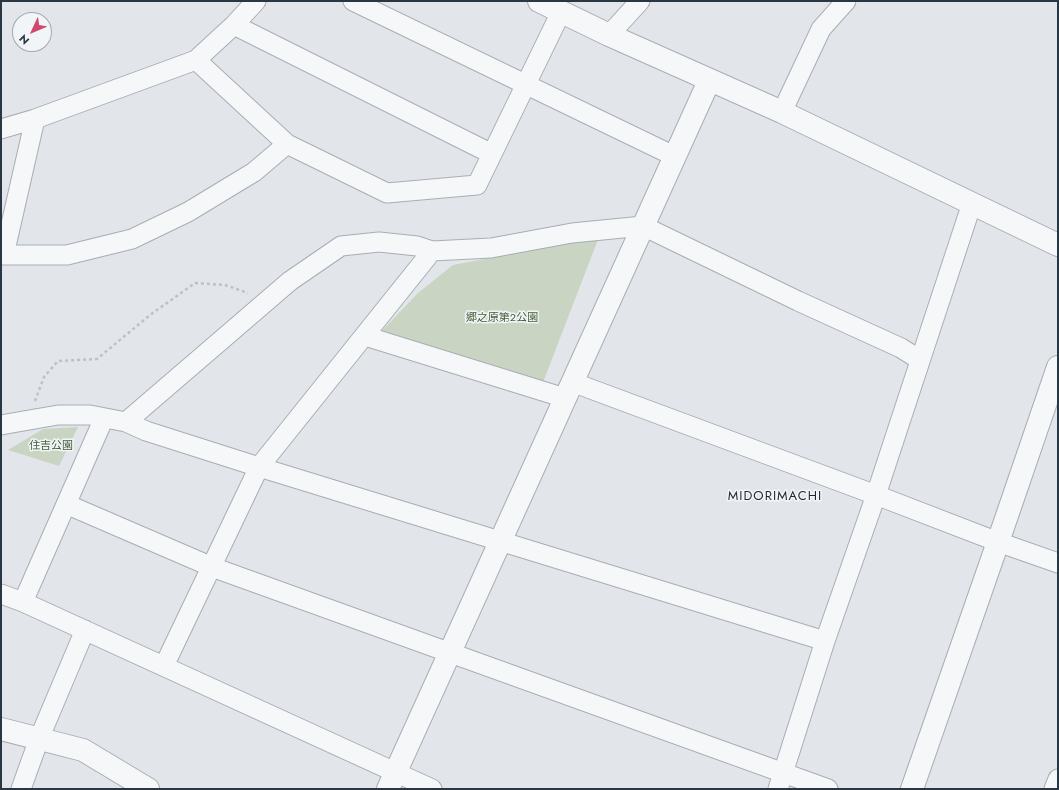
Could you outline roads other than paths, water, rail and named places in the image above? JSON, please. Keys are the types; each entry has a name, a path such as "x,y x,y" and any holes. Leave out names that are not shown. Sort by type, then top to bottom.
{"street":[{"path":"1,129 35,119 196,60 234,25 256,1"},
{"path":"353,1 674,156"},
{"path":"539,1 708,81 782,112 1058,245"},
{"path":"609,35 640,1"},
{"path":"782,112 821,29 846,1"},
{"path":"196,60 287,144 388,193 477,185 561,12"},
{"path":"234,25 492,154"},
{"path":"392,781 708,81"},
{"path":"35,119 4,254 67,255 132,239 188,212 228,188 254,172 287,144"},
{"path":"781,781 825,641 876,495 972,203"},
{"path":"126,422 290,281 341,246 379,242 417,246 432,251 491,248 572,232 643,226 798,301 901,348 920,360"},
{"path":"164,666 259,467 432,251"},
{"path":"365,336 569,390 876,495 998,542 1058,563"},
{"path":"912,789 1058,366"},
{"path":"1,424 58,415 90,415 126,422 146,431 259,467 825,641"},
{"path":"23,602 104,418"},
{"path":"66,504 212,567 450,652 781,781 828,789"},
{"path":"1,594 23,602 164,666 392,781 432,789"},
{"path":"21,789 39,739 85,630"},
{"path":"1,729 83,750 148,789"},
{"path":"1054,789 1058,779"}],"district":[{"name":"MIDORIMACHI","path":"775,497"}],"park label":[{"name":"郷之原第2公園","path":"502,318"},
{"name":"住吉公園","path":"51,446"}]}
